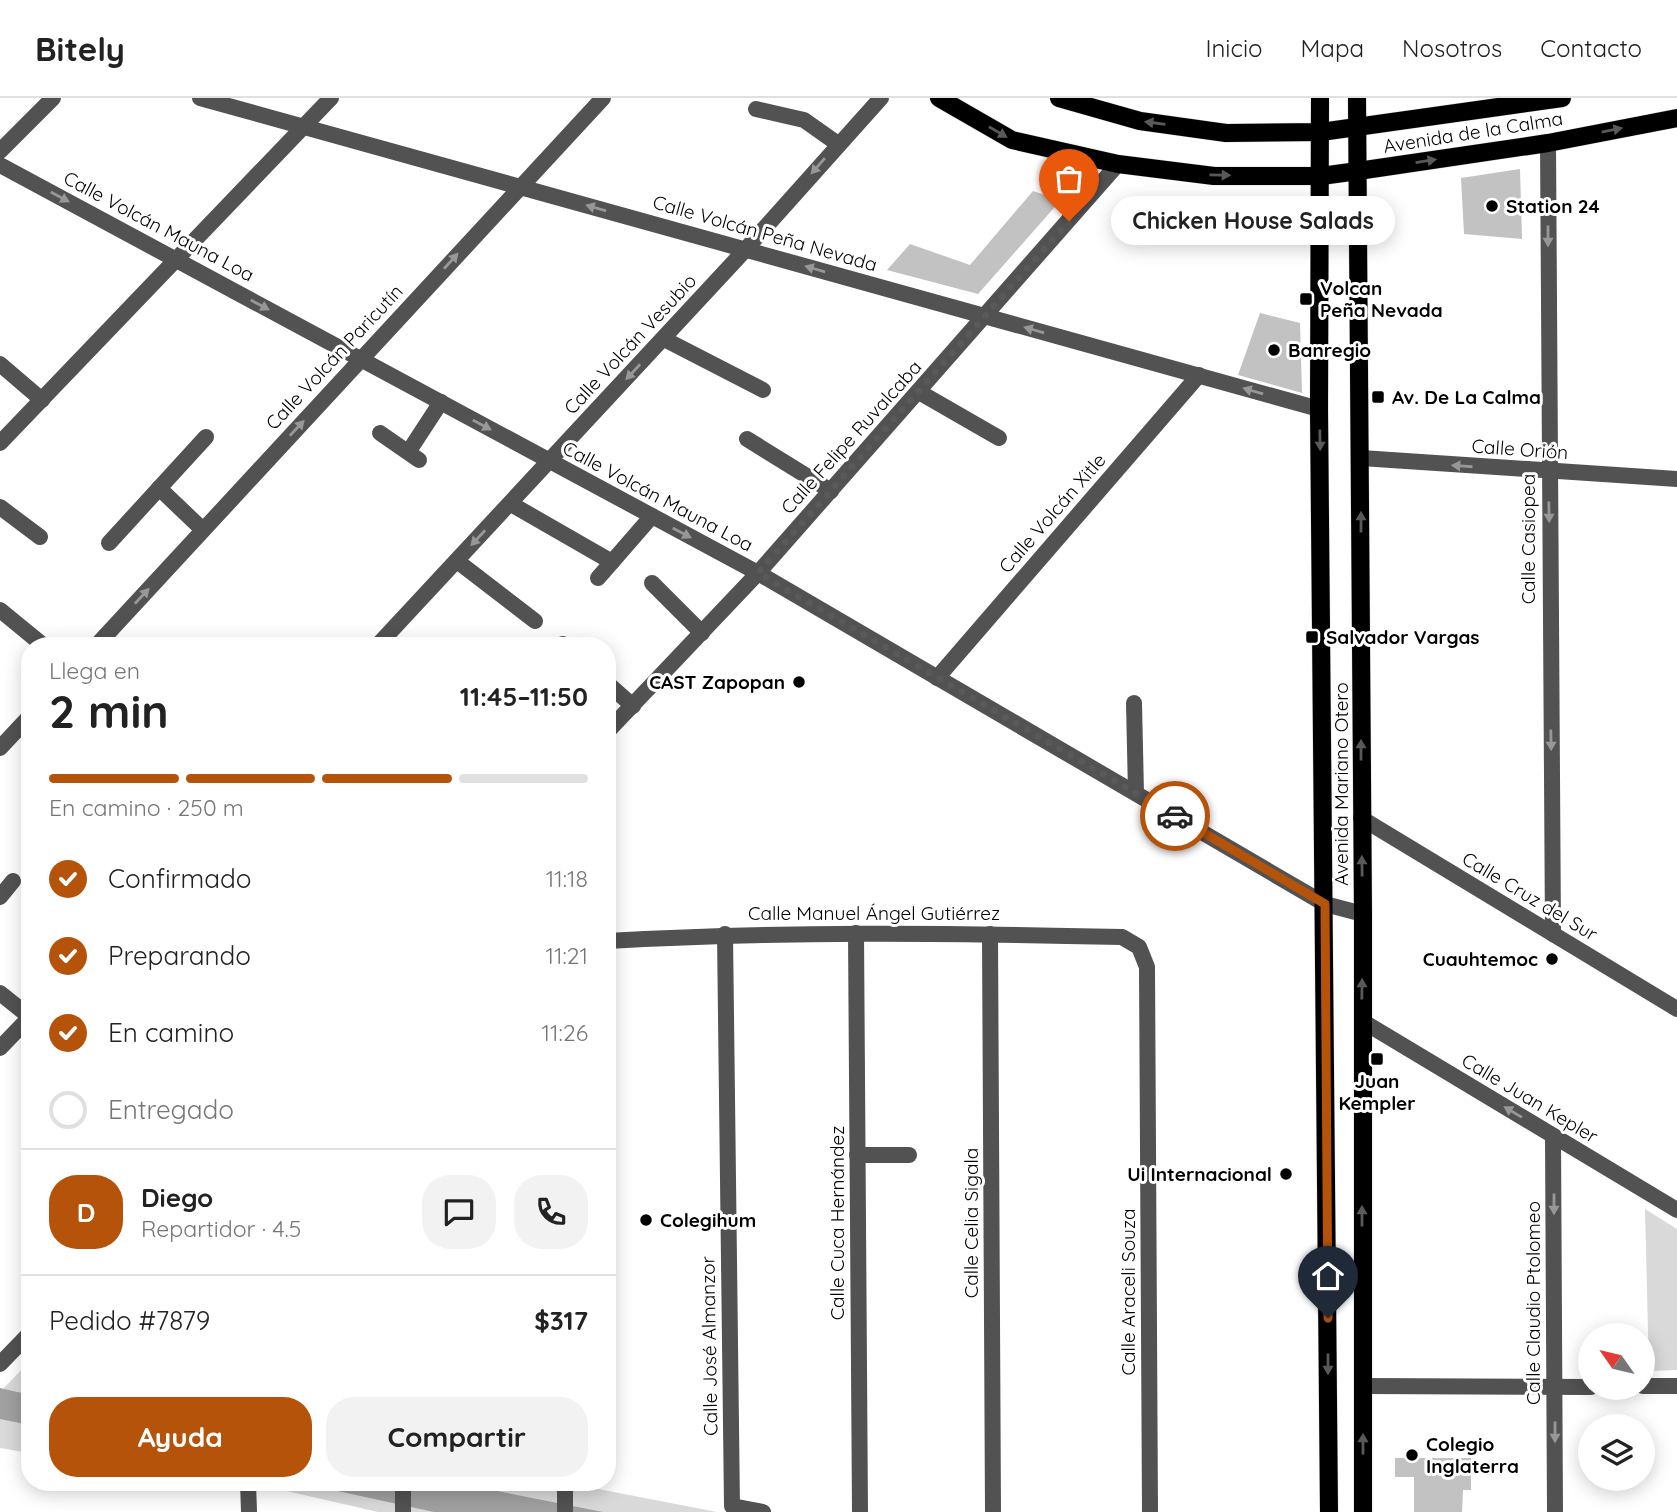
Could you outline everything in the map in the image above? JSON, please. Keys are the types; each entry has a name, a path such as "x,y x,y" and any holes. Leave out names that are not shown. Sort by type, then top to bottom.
{"main road":[{"name":"Avenida de la Calma","path":"939,98 1012,140 1118,164 1214,176 1321,176 1548,143 1677,118"},
{"name":"Avenida de la Calma","path":"1059,98 1140,121 1226,133 1321,132 1552,99"},
{"name":"Avenida Mariano Otero","path":"1320,98 1319,409 1329,1512"},
{"name":"Avenida Mariano Otero","path":"1357,98 1363,914 1363,1512"}],"street":[{"path":"0,152 53,98"},
{"name":"Calle Volcán Peña Nevada","path":"200,98 1319,409"},
{"path":"0,443 331,98"},
{"name":"Calle Volcán Paricutín","path":"104,637 603,98"},
{"name":"Calle Volcán Vesubio","path":"385,637 551,462 881,98"},
{"path":"756,109 804,120 838,144"},
{"name":"Calle Casiopea","path":"1548,143 1553,934"},
{"name":"Calle Volcán Mauna Loa","path":"0,164 758,573 1325,904 1363,914"},
{"name":"Calle Felipe Ruvalcaba","path":"616,723 758,573 1118,164"},
{"path":"664,339 763,390"},
{"path":"0,364 42,400"},
{"name":"Calle Volcán Xitle","path":"937,678 1199,375"},
{"path":"919,392 999,438"},
{"path":"380,433 414,455 441,402"},
{"path":"109,543 206,437"},
{"path":"747,439 831,491"},
{"name":"Calle Orión","path":"1361,458 1677,479"},
{"path":"159,488 203,530"},
{"path":"511,504 612,562"},
{"path":"0,507 40,537"},
{"path":"598,578 652,516"},
{"path":"457,561 535,621"},
{"path":"652,583 702,633"},
{"path":"0,610 33,637"},
{"path":"616,691 633,706"},
{"path":"1134,703 1136,793"},
{"path":"0,748 21,726"},
{"name":"Calle Cruz del Sur","path":"1362,818 1677,1009"},
{"path":"0,897 13,881"},
{"name":"Calle Cuca Hernández","path":"856,933 860,1512"},
{"name":"Calle Manuel Ángel Gutiérrez","path":"616,940 725,934 990,934 1122,937 1139,947"},
{"name":"Calle José Almanzor","path":"725,934 732,1506 763,1512"},
{"name":"Calle Celia Sigala","path":"990,934 993,1512"},
{"name":"Calle Araceli Souza","path":"1139,947 1147,967 1150,1512"},
{"path":"0,993 21,1010"},
{"name":"Calle Juan Kepler","path":"1362,1021 1677,1210"},
{"path":"0,1048 21,1026"},
{"name":"Calle Claudio Ptolomeo","path":"1553,1136 1555,1512"},
{"path":"857,1155 909,1155"},
{"path":"0,1364 21,1342"},
{"path":"1363,1386 1578,1387"},
{"path":"1656,1386 1677,1386"},
{"path":"248,1491 249,1512"},
{"path":"403,1491 403,1510"}],"shaded area":[{"path":"1645,1209 1677,1229 1677,1370 1656,1371 1656,1323 1648,1323"},
{"path":"21,1370 21,1452 0,1448 0,1392"},
{"path":"0,1388 21,1393 21,1423 0,1419"},
{"path":"287,1491 608,1491 717,1512 378,1512"},
{"path":"337,1491 497,1491 603,1512 434,1512"}],"building":[{"name":"Station 24","path":"1520,169 1522,239 1464,234 1461,178"},
{"path":"1033,191 1061,200 978,294 887,270 910,244 970,265"},
{"name":"Banregio","path":"1260,313 1300,323 1302,393 1238,375"},
{"path":"1395,1458 1471,1458 1471,1490 1463,1490 1462,1512 1414,1512 1414,1477 1395,1477"}],"way so far":[{"path":"1069,221 758,573 1175,816"}],"place":[{"name":"Station 24","path":"1492,206"},
{"name":"Chicken House Salads","path":"1069,221"},
{"name":"Volcan Peña Nevada","path":"1306,299"},
{"name":"Banregio","path":"1274,350"},
{"name":"Av. De La Calma","path":"1378,397"},
{"name":"Salvador Vargas","path":"1312,637"},
{"name":"CAST Zapopan","path":"799,682"},
{"name":"Cuauhtemoc","path":"1552,959"},
{"name":"Juan Kempler","path":"1377,1059"},
{"name":"Ui Internacional","path":"1286,1174"},
{"name":"Colegihum","path":"646,1220"},
{"name":"Colegio Inglaterra","path":"1412,1455"}],"route":[{"path":"1175,816 1325,904 1328,1318"}]}
